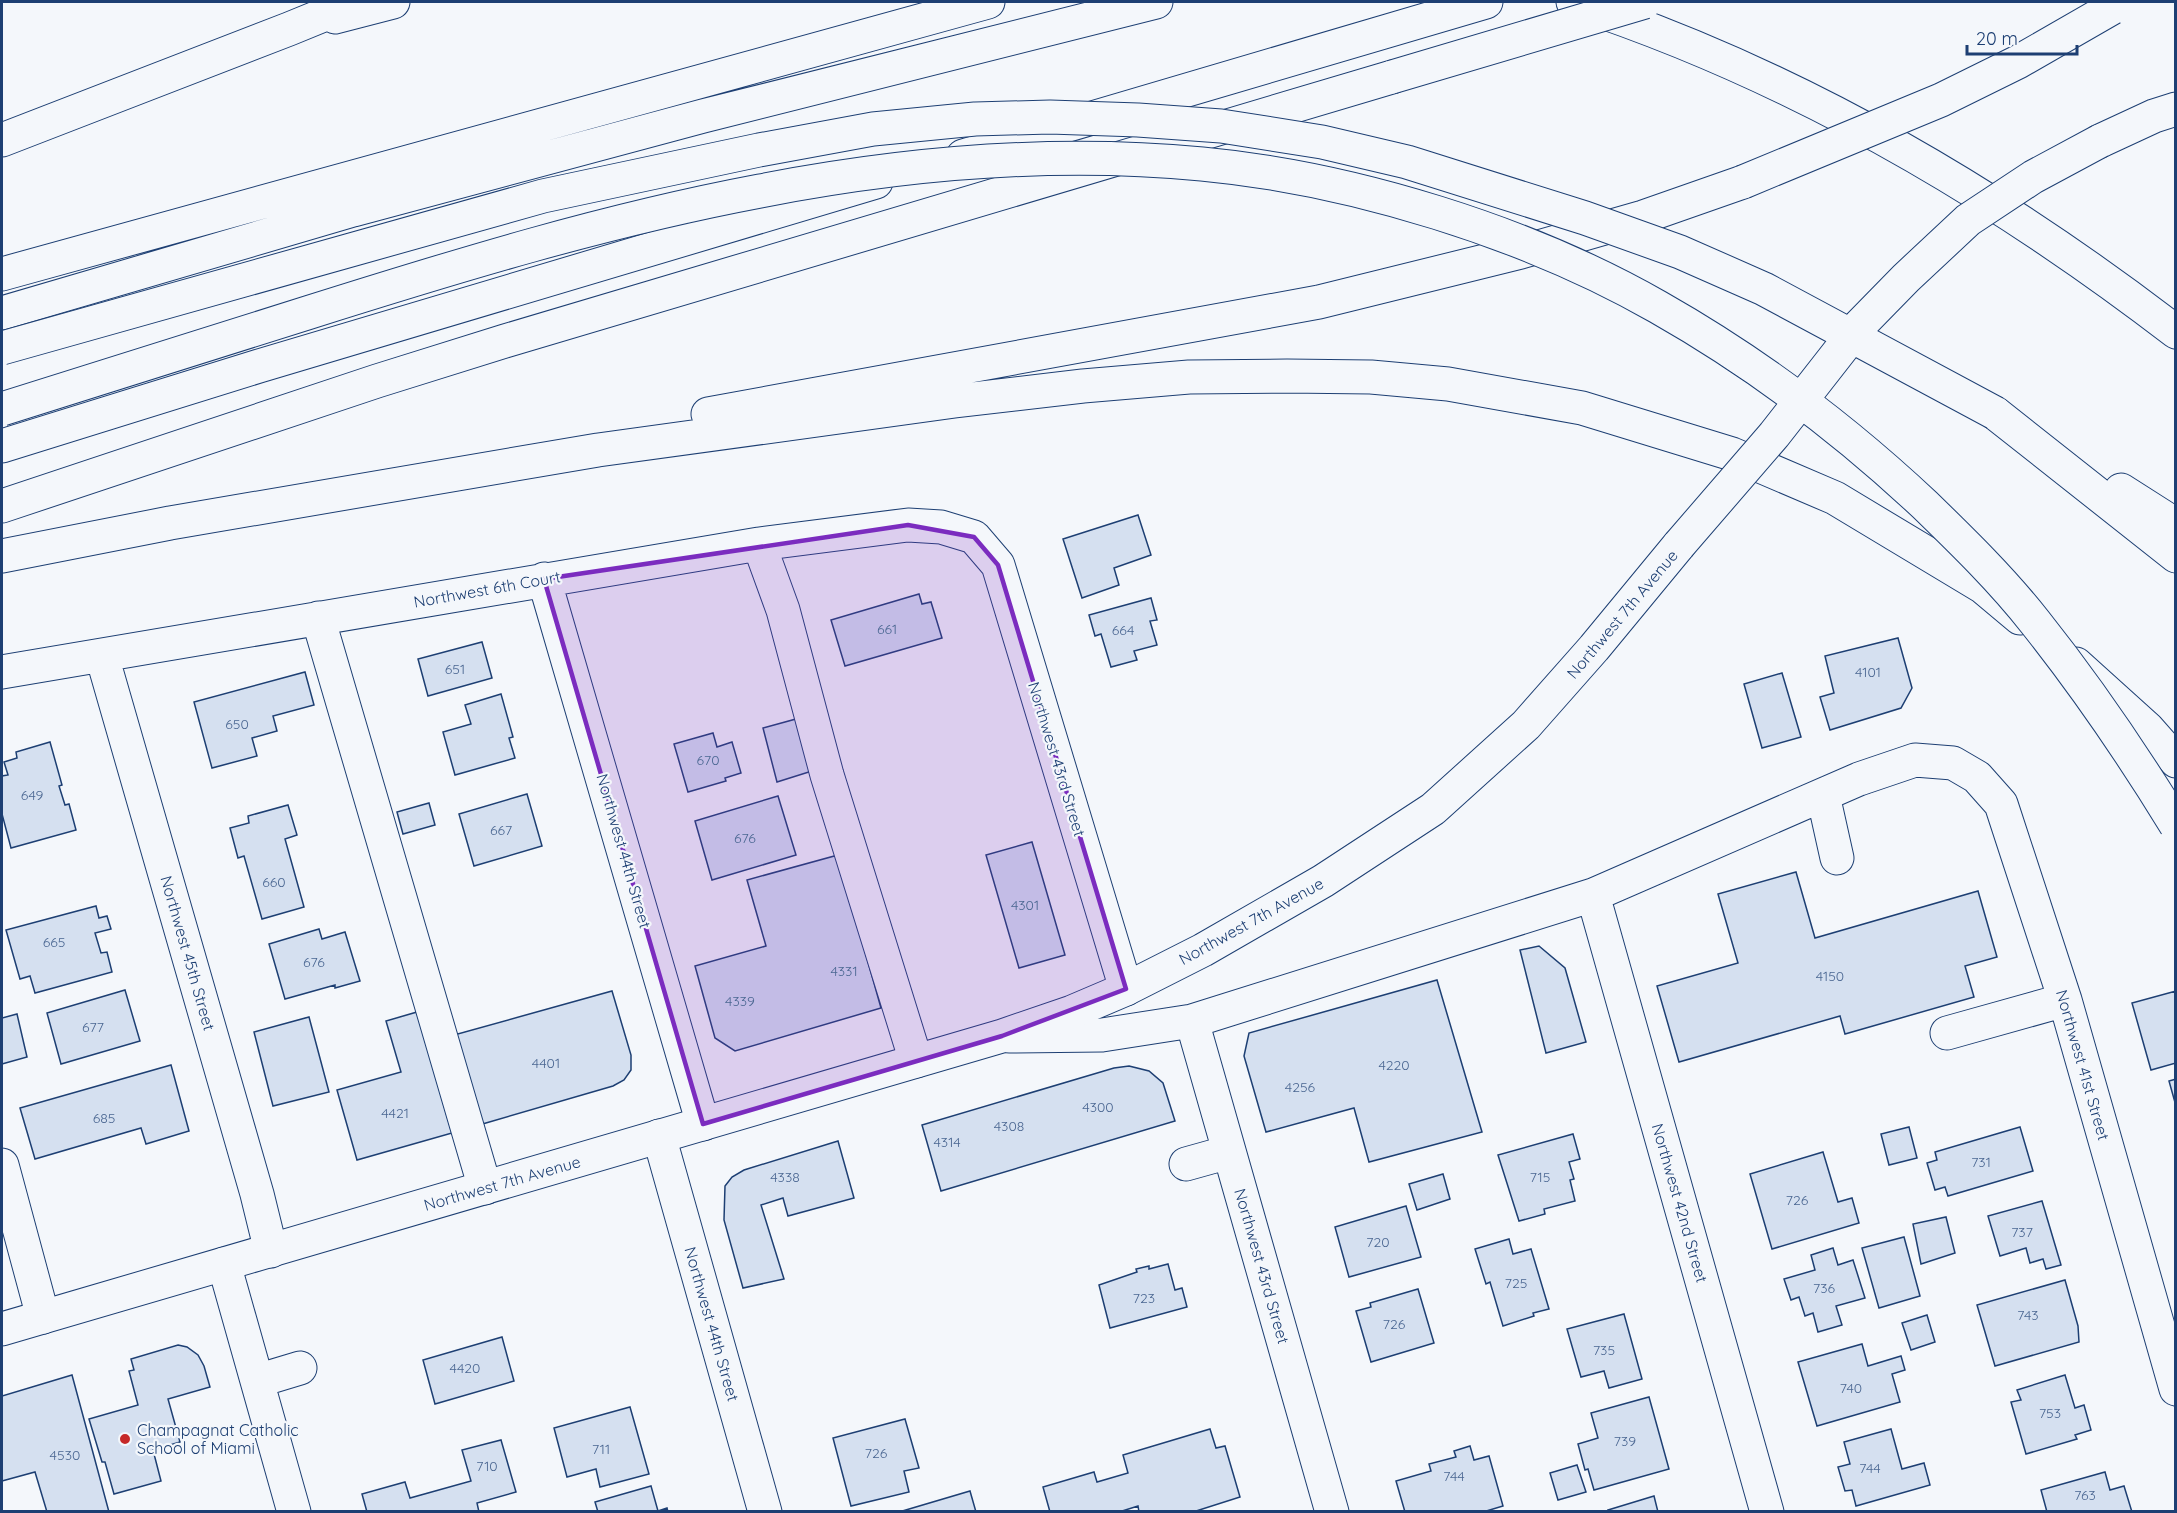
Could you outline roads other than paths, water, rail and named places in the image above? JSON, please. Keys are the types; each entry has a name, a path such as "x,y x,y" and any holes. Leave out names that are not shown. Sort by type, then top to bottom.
{"main road":[{"path":"2,140 355,2"},
{"path":"289,29 393,2"},
{"path":"2,274 988,2"},
{"path":"2,313 353,210 704,116 1156,2"},
{"path":"2,446 259,366 1486,2"},
{"path":"1573,2 1705,51 1827,109 1920,160 2050,240 2175,332"},
{"path":"2,506 377,381 494,345 1646,2"},
{"path":"598,450 676,420 1330,299 1532,248 1643,216 1743,182 1941,100 2018,62 2122,2"},
{"name":"Northwest 7th Avenue","path":"2,1329 1002,1036 1072,1012 1126,989 1203,950 1377,847 1432,808 1526,725 1774,435 1860,325 1968,220 2033,177 2100,141 2154,116 2175,109"},
{"path":"2,348 543,196 759,150 873,129 975,119 1050,117 1127,119 1221,126 1322,142 1407,162 1586,218 1680,252 1764,288 1995,413 2175,525"},
{"path":"2,409 485,258 673,209 765,190 939,165 1031,159 1128,159 1205,164 1350,189 1423,208 1577,266 1656,305 1741,357 1819,413 1886,469 1953,532 2033,619 2106,718 2175,825"},
{"path":"2,556 170,523 598,450 955,401 1083,386 1189,377 1371,377 1448,384 1582,408 1732,454 1835,498 1983,587 2068,656 2148,729 2175,761"},
{"path":"1995,413 2175,556"},
{"name":"Northwest 6th Court","path":"2,672 759,544 908,525 941,527 974,537"},
{"name":"Northwest 43rd Street","path":"974,537 998,565 1126,989"},
{"path":"759,544 783,610 827,775 916,1061"},
{"name":"Northwest 44th Street","path":"544,579 703,1124"},
{"path":"318,618 486,1188"},
{"name":"Northwest 45th Street","path":"102,656 252,1176 271,1251"},
{"name":"Northwest 7th Avenue","path":"1002,1036 1102,1035 1192,1020 1593,895 1859,779 1915,760 1953,763"},
{"name":"Northwest 41st Street","path":"1953,763 1977,777 2001,804 2065,1000 2175,1389"},
{"path":"1823,795 1837,858"},
{"name":"Northwest 42nd Street","path":"1593,895 1767,1512"},
{"path":"1947,1033 2065,1000"},
{"name":"Northwest 43rd Street","path":"1192,1020 1332,1512"},
{"name":"Northwest 44th Street","path":"659,1136 765,1512"},
{"path":"1186,1164 1229,1152"},
{"path":"2,1165 43,1317"},
{"path":"224,1263 294,1512"},
{"path":"257,1381 300,1368"}],"place":[{"name":"Champagnat Catholic School of Miami","path":"125,1439"}]}
